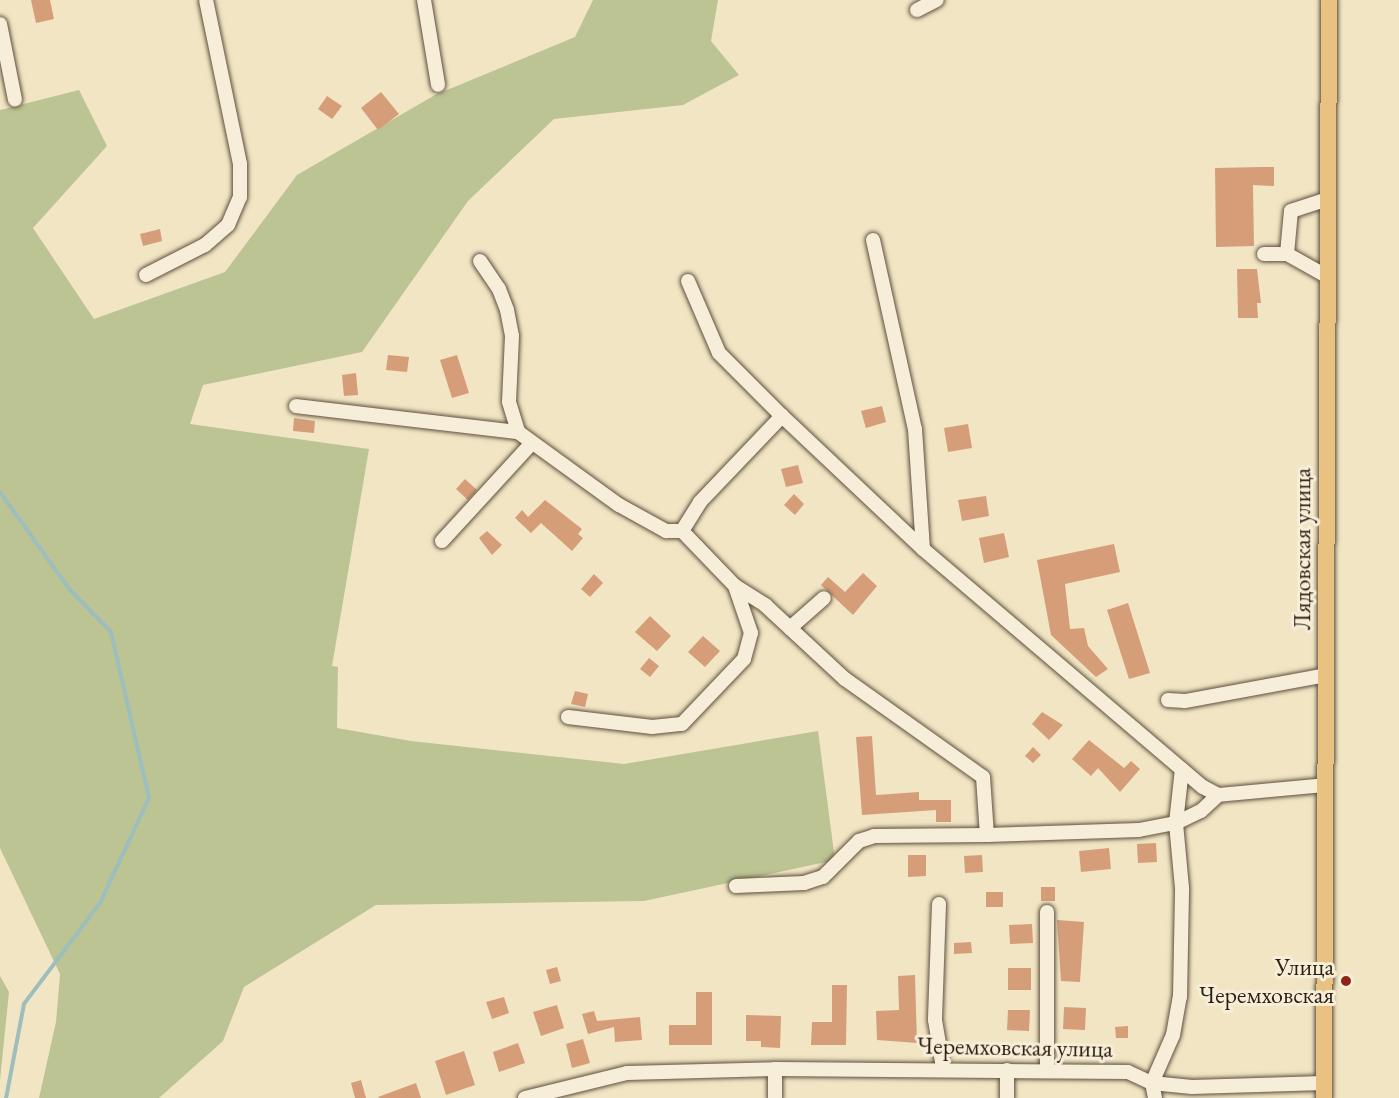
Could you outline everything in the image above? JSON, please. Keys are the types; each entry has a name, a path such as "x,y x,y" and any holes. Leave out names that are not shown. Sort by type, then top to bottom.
{"main road":[{"name":"Лядовская улица","path":"1324,1090 1329,0"}],"street":[{"path":"146,275 205,245 228,225 240,197 240,164 206,0"},
{"path":"424,0 438,85"},
{"path":"917,10 937,0"},
{"path":"0,24 15,100"},
{"path":"1287,254 1291,211 1328,199"},
{"path":"873,240 915,429 923,549"},
{"path":"1264,254 1287,254 1328,277"},
{"path":"480,261 499,289 507,310 512,336 509,402 518,432 531,444 644,519 666,531 682,531 735,586 790,628 845,679 983,777 987,835"},
{"path":"688,281 719,353 782,416 923,549 1182,769 1218,795"},
{"path":"296,406 518,432"},
{"path":"682,531 700,502 782,416"},
{"path":"442,541 531,444"},
{"path":"568,717 669,728 691,717 749,650 751,633 735,586"},
{"path":"790,628 824,598"},
{"path":"1168,700 1185,701 1326,675"},
{"path":"1155,1098 1152,1083 1173,1035 1180,997 1182,888 1176,823 1182,769"},
{"path":"736,886 804,883 823,877 859,841 874,836 1092,833 1176,823 1201,811 1218,795 1326,785"},
{"path":"939,904 935,1020 944,1068"},
{"path":"1047,912 1047,1069"},
{"name":"Черемховская улица","path":"525,1098 572,1083 627,1073 775,1069 944,1068 1128,1072 1152,1083 1192,1087 1324,1090"},
{"path":"775,1069 775,1098"},
{"path":"1007,1070 1007,1098"}],"green space":[{"path":"593,0 718,0 711,41 739,75 683,105 554,119 468,201 362,352 203,385 190,424 369,449 332,666 338,667 337,728 411,741 624,764 818,731 835,860 644,901 376,905 244,987 223,1041 159,1098 39,1098 56,1022 60,974 0,848 0,110 79,90 107,146 33,228 94,319 225,272 297,175 435,95 575,37"},
{"path":"0,976 9,992 0,1080"}],"building":[{"path":"31,0 50,0 54,19 36,23"},
{"path":"381,92 399,114 378,130 361,108"},
{"path":"327,96 342,106 332,119 318,109"},
{"path":"1274,167 1274,186 1253,185 1254,246 1216,247 1215,168"},
{"path":"160,229 162,241 143,246 140,234"},
{"path":"1237,269 1257,269 1261,303 1257,303 1258,318 1238,318"},
{"path":"388,355 409,357 407,372 386,370"},
{"path":"457,355 469,393 452,398 440,360"},
{"path":"356,373 358,395 344,396 342,375"},
{"path":"882,406 886,422 866,428 861,411"},
{"path":"294,418 315,421 314,433 293,431"},
{"path":"968,424 972,448 948,452 944,428"},
{"path":"798,465 803,483 786,487 781,469"},
{"path":"465,479 477,490 468,500 456,489"},
{"path":"794,494 804,504 795,515 784,505"},
{"path":"986,496 989,516 962,521 958,500"},
{"path":"545,500 582,529 578,534 583,538 572,551 541,523 531,533 515,518 522,510 528,517"},
{"path":"487,531 502,545 492,555 479,538"},
{"path":"1004,533 1009,557 984,563 979,538"},
{"path":"1114,544 1120,572 1065,584 1070,629 1084,628 1088,646 1108,669 1096,677 1051,635 1037,560"},
{"path":"863,573 877,586 853,615 821,585 828,577 845,592"},
{"path":"594,574 603,583 590,597 581,589"},
{"path":"1128,603 1150,673 1129,679 1107,610"},
{"path":"650,616 671,636 657,651 635,632"},
{"path":"703,636 720,651 705,667 688,652"},
{"path":"649,658 659,666 650,677 640,669"},
{"path":"575,691 588,694 585,707 571,704"},
{"path":"1042,712 1063,725 1049,740 1032,724"},
{"path":"872,736 876,795 919,792 919,800 951,800 951,822 936,822 936,810 862,815 856,737"},
{"path":"1089,740 1124,768 1131,761 1140,769 1120,792 1098,768 1091,776 1072,759"},
{"path":"1033,747 1041,755 1033,763 1025,756"},
{"path":"1156,843 1157,862 1138,863 1137,844"},
{"path":"1109,848 1111,869 1081,872 1079,851"},
{"path":"908,855 926,855 926,876 908,877"},
{"path":"982,855 983,872 965,873 964,856"},
{"path":"1041,887 1055,887 1055,901 1041,901"},
{"path":"986,892 1003,892 1003,907 986,907"},
{"path":"1057,920 1084,922 1080,982 1061,981"},
{"path":"1032,924 1033,943 1010,944 1009,925"},
{"path":"971,942 972,953 954,954 954,943"},
{"path":"557,967 561,981 550,984 546,970"},
{"path":"1008,968 1031,968 1031,990 1008,990"},
{"path":"915,975 917,1043 877,1040 876,1011 899,1010 898,976"},
{"path":"832,985 847,985 846,1045 811,1045 812,1022 832,1022"},
{"path":"696,992 712,992 712,1045 669,1045 669,1025 696,1025"},
{"path":"504,997 509,1013 492,1019 486,1002"},
{"path":"557,1005 564,1028 541,1036 533,1012"},
{"path":"1064,1007 1086,1008 1085,1030 1063,1029"},
{"path":"1008,1010 1030,1010 1029,1031 1007,1030"},
{"path":"594,1011 597,1021 640,1017 642,1040 615,1042 614,1027 588,1034 582,1014"},
{"path":"746,1015 781,1016 780,1048 761,1047 761,1041 746,1041"},
{"path":"1128,1026 1128,1038 1116,1038 1115,1027"},
{"path":"583,1039 590,1063 572,1068 566,1044"},
{"path":"518,1043 525,1063 499,1072 493,1052"},
{"path":"464,1051 475,1085 446,1095 435,1061"},
{"path":"361,1080 366,1098 355,1098 351,1083"},
{"path":"416,1083 421,1098 378,1097"}],"waterway":[{"path":"0,492 70,590 111,632 149,798 100,903 24,1004 6,1098"}],"place":[{"name":"Улица Черемховская","path":"1346,981"}]}
